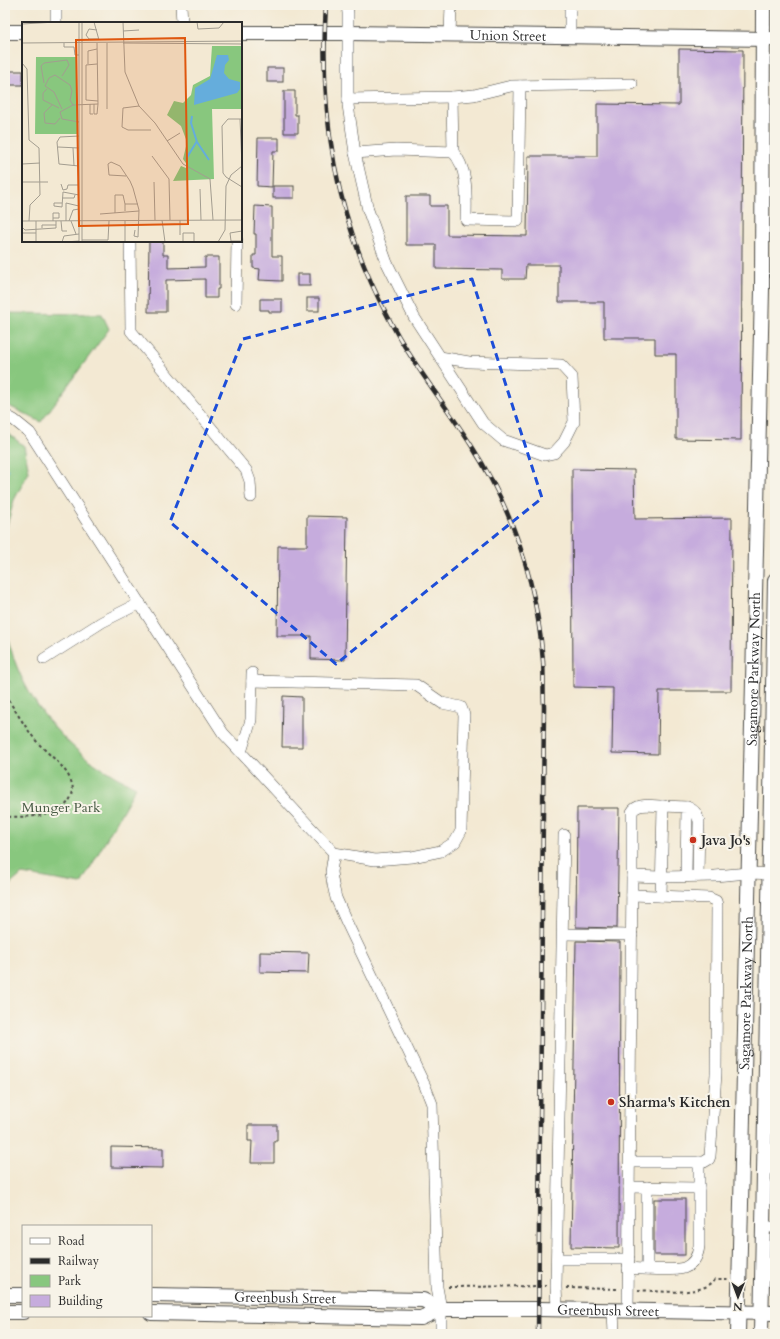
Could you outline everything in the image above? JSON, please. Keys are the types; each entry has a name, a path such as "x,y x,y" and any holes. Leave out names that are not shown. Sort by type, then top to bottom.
{"main road":[{"name":"Sagamore Parkway North","path":"738,1334 769,39 763,5"},
{"path":"5,32 22,32"},
{"name":"Union Street","path":"242,33 348,33 769,39"},
{"name":"Sagamore Parkway North","path":"761,1334 768,1313 775,580"},
{"path":"5,1295 22,1295"},
{"name":"Greenbush Street","path":"152,1295 423,1300 441,1309"},
{"name":"Greenbush Street","path":"152,1313 421,1318 441,1309 557,1309 768,1313"},
{"path":"5,1312 22,1312"}],"street":[{"path":"56,5 56,22"},
{"path":"181,5 182,22"},
{"path":"347,5 348,99 355,153 368,210 388,263 414,317 482,423 503,440 544,455 554,453 564,442 574,422 572,377 561,365 469,362 440,357"},
{"path":"450,5 450,35"},
{"path":"570,5 570,36"},
{"path":"348,99 452,97 474,95 511,86 632,84"},
{"path":"452,97 453,152 462,166 466,189 466,220 518,221 520,86"},
{"path":"355,153 396,150 453,152"},
{"path":"130,242 131,330 246,470 250,481 251,497"},
{"path":"236,304 237,242"},
{"path":"5,415 14,420 30,433 223,733 334,853 374,860 412,857 441,851 455,842 461,831 464,715 461,707 442,703 416,685 252,677 251,720 241,752"},
{"path":"44,659 102,622 140,603"},
{"path":"628,1310 632,812 634,808 639,806 688,806 697,813 699,822 698,876"},
{"path":"661,896 662,806"},
{"path":"686,876 688,806"},
{"path":"557,1309 556,1287 564,835"},
{"path":"334,853 331,872 336,898 426,1086 432,1104 437,1287 441,1309 441,1334"},
{"path":"632,876 661,877 748,873 772,874"},
{"path":"630,1162 707,1161 710,1156 716,1072 716,901 709,898 632,895"},
{"path":"563,934 632,935"},
{"path":"557,1259 628,1264 647,1269 680,1269 688,1266 694,1261 698,1254 699,1246 699,1162"},
{"path":"629,1187 699,1188"},
{"path":"647,1187 647,1269"},
{"path":"613,1310 614,1334"}],"path":[{"path":"5,695 37,742 64,770 73,787 68,804 57,811 42,815 5,817"},
{"path":"437,1287 544,1286 676,1291 704,1288 713,1282 714,1279"}],"highlighted area":[{"path":"472,279 542,498 336,664 170,522 243,339"}],"green space":[{"path":"5,313 102,314 109,329 41,422 5,404"},
{"path":"5,431 24,446 29,472 14,500 5,532"},
{"name":"Munger Park","path":"5,629 15,662 24,683 33,699 54,727 79,752 93,763 136,787 81,884 22,874 5,889"}],"building":[{"path":"679,49 743,50 741,440 676,439 676,354 655,354 655,338 604,338 604,302 559,302 559,265 526,265 525,279 502,279 502,270 436,269 436,245 406,245 406,196 430,196 430,206 447,206 447,235 527,236 528,156 597,156 597,104 679,105"},
{"path":"267,68 283,68 283,82 267,82"},
{"path":"5,71 22,71 22,85 5,85"},
{"path":"284,91 295,91 295,115 298,115 298,133 284,133"},
{"path":"258,138 279,138 279,151 273,151 272,187 257,186"},
{"path":"273,186 294,186 294,198 273,198"},
{"path":"255,206 272,207 272,256 282,256 282,281 259,280 260,269 253,268 253,255 256,255 256,234 254,234"},
{"path":"149,242 163,242 163,255 168,255 168,268 205,267 205,257 219,257 219,289 217,289 217,298 205,298 205,279 166,280 166,312 148,312"},
{"path":"297,274 310,274 310,286 297,286"},
{"path":"307,298 319,298 319,311 307,311"},
{"path":"260,299 282,299 282,312 260,310"},
{"path":"572,469 634,470 635,519 732,518 731,691 659,691 658,754 612,753 613,688 573,687"},
{"path":"307,516 347,517 345,660 311,659 311,636 277,636 278,546 307,546"},
{"path":"283,696 302,697 302,747 282,747"},
{"path":"577,808 619,808 617,928 576,927"},
{"path":"576,941 620,942 619,1248 571,1247"},
{"path":"260,952 309,953 308,973 260,972"},
{"path":"248,1125 277,1125 277,1141 274,1141 274,1163 251,1163 252,1141 248,1141"},
{"path":"111,1147 163,1148 163,1168 111,1167"},
{"path":"654,1199 685,1199 685,1255 654,1255"}],"waterway":[{"path":"5,475 7,470"}],"railway":[{"path":"326,5 324,46 325,86 329,125 334,164 343,203 355,241 369,278 396,332 416,365 471,445 499,495 511,522 529,576 540,632 543,661 544,706 538,1334"}],"place":[{"name":"Java Jo's","path":"693,840"},
{"name":"Sharma's Kitchen","path":"611,1102"}]}
